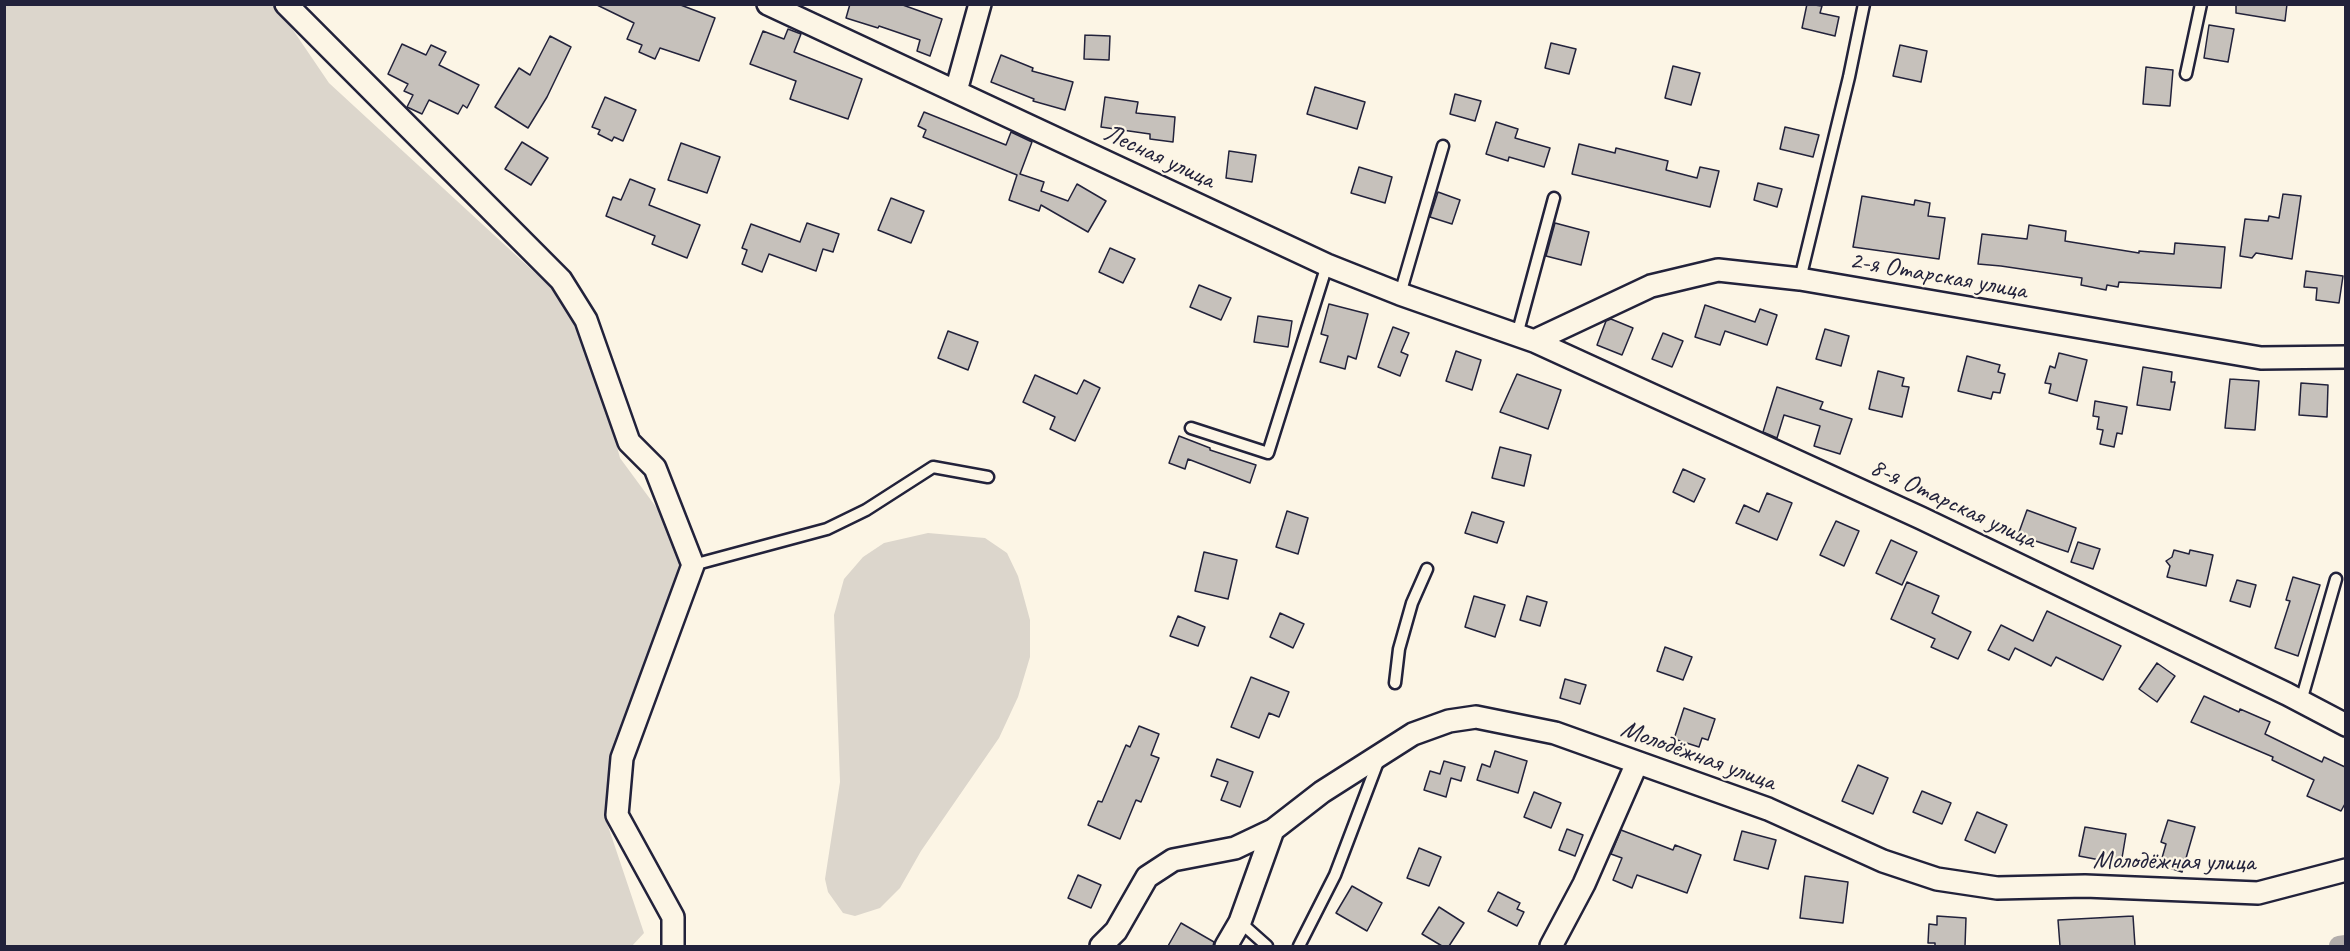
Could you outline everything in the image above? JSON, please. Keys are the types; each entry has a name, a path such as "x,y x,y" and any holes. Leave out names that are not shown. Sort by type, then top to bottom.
{"street":[{"path":"286,4 561,280 586,320 628,442 655,468 693,565 622,758 617,814 673,917 674,946"},
{"name":"Лесная улица","path":"768,4 1327,265 1400,294 1525,338"},
{"path":"956,91 980,4"},
{"name":"2-я Отарская улица","path":"1525,338 1651,286 1718,270 1800,279 2261,358 2346,357"},
{"name":"8-я Отарская улица","path":"1525,338 1921,518 2301,701 2346,725"},
{"name":"Молодёжная улица","path":"1101,946 1116,931 1147,877 1173,860 1235,848 1273,830 1322,792 1413,734 1449,721 1476,717 1555,734 1768,809 1883,861 1937,879 1997,888 2085,886 2258,893 2346,870"},
{"path":"1551,946 1584,884 1637,763"},
{"path":"1226,946 1240,922 1273,830"}],"lane":[{"path":"1800,279 1864,4"},
{"path":"2186,74 2200,4"},
{"path":"1400,294 1443,146"},
{"path":"1525,338 1554,198"},
{"path":"1191,428 1268,453 1327,265"},
{"path":"693,565 827,529 866,510 933,467 988,477"},
{"path":"1395,683 1399,650 1409,612 1427,569"},
{"path":"2301,701 2336,579"},
{"path":"1299,946 1335,875 1381,754"},
{"path":"1240,922 1267,946"}],"shaded area":[{"path":"5,5 276,5 329,83 583,317 620,458 670,526 682,572 616,759 606,820 644,933 632,946 5,946"},
{"path":"928,533 985,538 1007,553 1018,576 1030,620 1030,657 1018,697 999,738 921,851 900,888 880,908 855,916 843,913 828,892 825,879 840,782 834,615 844,579 863,557 884,543"}],"building":[{"path":"595,4 678,4 715,18 699,61 660,48 655,59 639,52 642,45 627,39 634,23"},
{"path":"850,4 900,4 942,19 930,56 917,51 920,40 846,18"},
{"path":"1807,4 1822,6 1820,13 1839,17 1835,36 1802,28"},
{"path":"2236,4 2287,4 2285,21 2236,13"},
{"path":"2209,25 2234,29 2228,62 2204,58"},
{"path":"788,29 801,34 794,52 862,79 848,119 790,99 796,81 750,64 763,31 784,39"},
{"path":"1085,35 1110,36 1109,60 1084,59"},
{"path":"550,36 571,47 547,97 528,128 495,107 519,68 530,75"},
{"path":"1551,43 1576,49 1569,74 1545,68"},
{"path":"402,44 426,55 431,45 446,52 439,65 479,85 467,108 463,105 458,114 429,100 422,114 407,107 413,95 404,91 408,84 388,74"},
{"path":"1900,45 1927,51 1921,82 1893,76"},
{"path":"1001,55 1033,68 1032,71 1073,82 1065,110 1033,101 1034,99 991,82"},
{"path":"1673,66 1700,73 1691,105 1665,98"},
{"path":"2146,67 2173,70 2170,106 2143,104"},
{"path":"1315,87 1365,102 1357,129 1307,114"},
{"path":"1455,94 1481,101 1475,121 1450,114"},
{"path":"605,97 636,110 623,141 614,137 612,141 598,134 600,130 592,127"},
{"path":"1105,97 1138,102 1136,113 1175,117 1173,142 1150,139 1150,134 1101,127"},
{"path":"924,112 1006,145 1011,132 1032,142 1020,174 1044,182 1041,191 1068,201 1077,184 1106,201 1088,232 1041,205 1039,211 1009,200 1017,175 923,137 926,130 918,126"},
{"path":"1496,122 1518,129 1515,138 1550,148 1544,167 1509,157 1508,161 1486,154"},
{"path":"1785,127 1819,135 1813,157 1780,149"},
{"path":"522,142 548,158 531,185 505,169"},
{"path":"681,143 720,157 707,193 668,180"},
{"path":"1579,144 1615,153 1616,148 1668,161 1666,170 1697,178 1700,167 1719,171 1710,207 1572,174"},
{"path":"1229,151 1256,155 1252,182 1226,178"},
{"path":"1359,167 1392,177 1385,203 1351,193"},
{"path":"630,179 655,189 649,205 700,225 687,258 652,244 655,236 606,216 613,197 621,200"},
{"path":"1758,183 1782,189 1777,207 1754,200"},
{"path":"1438,192 1460,200 1452,224 1430,217"},
{"path":"2283,194 2301,196 2292,259 2256,253 2252,258 2240,256 2245,219 2268,221 2269,216 2279,218"},
{"path":"1862,196 1914,205 1915,200 1930,203 1928,216 1945,218 1939,259 1853,247"},
{"path":"891,198 924,211 911,243 878,230"},
{"path":"807,223 839,234 833,252 823,249 816,271 769,254 762,272 742,264 747,250 742,248 751,224 800,242"},
{"path":"1555,223 1589,232 1581,265 1546,256"},
{"path":"2029,225 2066,231 2065,241 2139,253 2139,251 2174,254 2175,243 2225,247 2221,288 2119,282 2118,287 2107,285 2106,290 2081,285 2082,278 1978,264 1982,234 2027,239"},
{"path":"1110,248 1135,259 1123,283 1099,272"},
{"path":"2306,271 2343,276 2339,303 2316,300 2317,288 2304,287"},
{"path":"1199,285 1231,298 1221,320 1190,307"},
{"path":"1329,304 1368,314 1356,359 1348,356 1345,369 1320,362 1328,336 1321,334"},
{"path":"1705,305 1755,322 1760,309 1777,315 1767,345 1725,331 1720,345 1695,337"},
{"path":"1258,316 1292,321 1288,347 1254,342"},
{"path":"1611,319 1633,328 1622,355 1597,345 1606,321"},
{"path":"1393,327 1409,333 1401,352 1408,355 1400,376 1378,367"},
{"path":"1825,329 1849,336 1841,366 1816,359"},
{"path":"948,331 978,342 968,370 938,358"},
{"path":"1663,333 1683,341 1672,367 1652,359"},
{"path":"1456,351 1481,360 1472,390 1446,381"},
{"path":"2059,353 2087,360 2077,401 2049,393 2051,384 2045,383 2050,366 2055,368"},
{"path":"1967,356 2000,365 1998,372 2005,374 2000,393 1993,392 1991,399 1958,391"},
{"path":"2143,367 2172,372 2171,382 2175,382 2170,410 2137,405"},
{"path":"1878,371 1904,378 1902,386 1909,387 1902,417 1869,409"},
{"path":"1517,374 1561,390 1548,429 1500,412"},
{"path":"1035,375 1077,394 1084,380 1100,388 1075,441 1050,429 1055,417 1023,402"},
{"path":"2230,379 2259,381 2255,430 2225,428"},
{"path":"2301,383 2328,385 2327,417 2299,415"},
{"path":"1777,387 1823,402 1820,409 1852,419 1840,454 1814,446 1820,426 1784,415 1777,438 1763,432"},
{"path":"2095,401 2127,407 2122,434 2117,433 2114,447 2100,444 2103,430 2097,429 2099,417 2093,416"},
{"path":"1179,436 1210,448 1210,450 1256,465 1250,483 1188,459 1185,469 1169,463"},
{"path":"1500,447 1531,455 1524,486 1492,478"},
{"path":"1683,469 1705,479 1694,502 1673,492"},
{"path":"1767,493 1792,503 1777,540 1736,523 1744,505 1759,512"},
{"path":"2027,510 2076,528 2068,552 2018,535"},
{"path":"1287,511 1308,518 1298,554 1276,547"},
{"path":"1472,512 1504,522 1497,543 1465,533"},
{"path":"1836,521 1859,531 1844,566 1820,555"},
{"path":"1891,540 1917,552 1902,585 1876,573"},
{"path":"2078,542 2100,549 2093,569 2071,562"},
{"path":"2174,550 2189,554 2190,550 2213,555 2206,586 2167,577 2170,566 2166,561 2172,557"},
{"path":"1204,552 1237,560 1228,599 1195,591"},
{"path":"2293,577 2320,585 2298,656 2275,648 2290,601 2286,600"},
{"path":"2237,580 2256,585 2250,607 2230,601"},
{"path":"1907,582 1939,596 1932,613 1971,632 1958,659 1931,647 1935,639 1891,619"},
{"path":"1474,596 1505,605 1495,637 1465,627"},
{"path":"1527,596 1547,602 1540,626 1520,620"},
{"path":"2047,611 2121,646 2103,680 2056,657 2051,666 2015,648 2009,660 1988,650 2001,625 2033,641"},
{"path":"1280,613 1304,624 1293,648 1270,637"},
{"path":"1178,616 1205,627 1198,646 1170,636"},
{"path":"1665,647 1692,657 1683,680 1657,671"},
{"path":"2157,663 2175,676 2157,702 2139,689"},
{"path":"1251,677 1289,692 1279,717 1269,713 1259,738 1231,727"},
{"path":"1565,679 1586,685 1580,704 1560,698"},
{"path":"2204,696 2239,712 2240,709 2270,722 2265,734 2322,762 2324,757 2345,767 2346,802 2341,811 2307,796 2314,780 2272,760 2273,757 2191,722"},
{"path":"1684,708 1715,719 1708,740 1702,738 1699,747 1674,739"},
{"path":"1139,726 1159,734 1151,755 1159,758 1141,802 1136,800 1120,839 1088,825 1098,801 1102,802 1126,745 1130,747"},
{"path":"1495,751 1527,761 1518,793 1477,780 1482,764 1490,767"},
{"path":"1217,759 1253,772 1240,807 1221,800 1228,782 1211,776"},
{"path":"1444,761 1465,767 1461,781 1451,778 1446,797 1424,790 1430,771 1440,774"},
{"path":"1858,765 1888,778 1873,814 1842,801"},
{"path":"1922,791 1951,803 1942,824 1913,812"},
{"path":"1534,792 1561,803 1551,828 1524,817"},
{"path":"1977,812 2007,825 1995,853 1965,840"},
{"path":"2168,820 2195,827 2182,872 2160,865 2166,844 2161,842"},
{"path":"2085,827 2126,834 2121,864 2079,856"},
{"path":"1567,829 1583,835 1575,856 1559,850"},
{"path":"1621,830 1673,850 1675,845 1701,855 1687,893 1637,875 1632,888 1613,880 1622,858 1611,854"},
{"path":"1742,831 1776,840 1768,869 1734,860"},
{"path":"1419,848 1441,857 1429,886 1407,878"},
{"path":"1078,875 1101,885 1091,908 1068,898"},
{"path":"1805,876 1848,882 1843,923 1800,918"},
{"path":"1352,886 1382,903 1367,931 1336,913"},
{"path":"1498,892 1520,903 1517,909 1524,912 1517,926 1488,911"},
{"path":"1439,907 1464,923 1449,946 1442,946 1422,934"},
{"path":"1937,916 1966,918 1965,946 1935,946 1935,943 1928,943 1929,924 1937,925"},
{"path":"2133,916 2135,946 2060,946 2058,920"},
{"path":"1181,923 1214,942 1213,946 1168,946"}],"waterway":[{"path":"2339,946 2346,945"}]}
